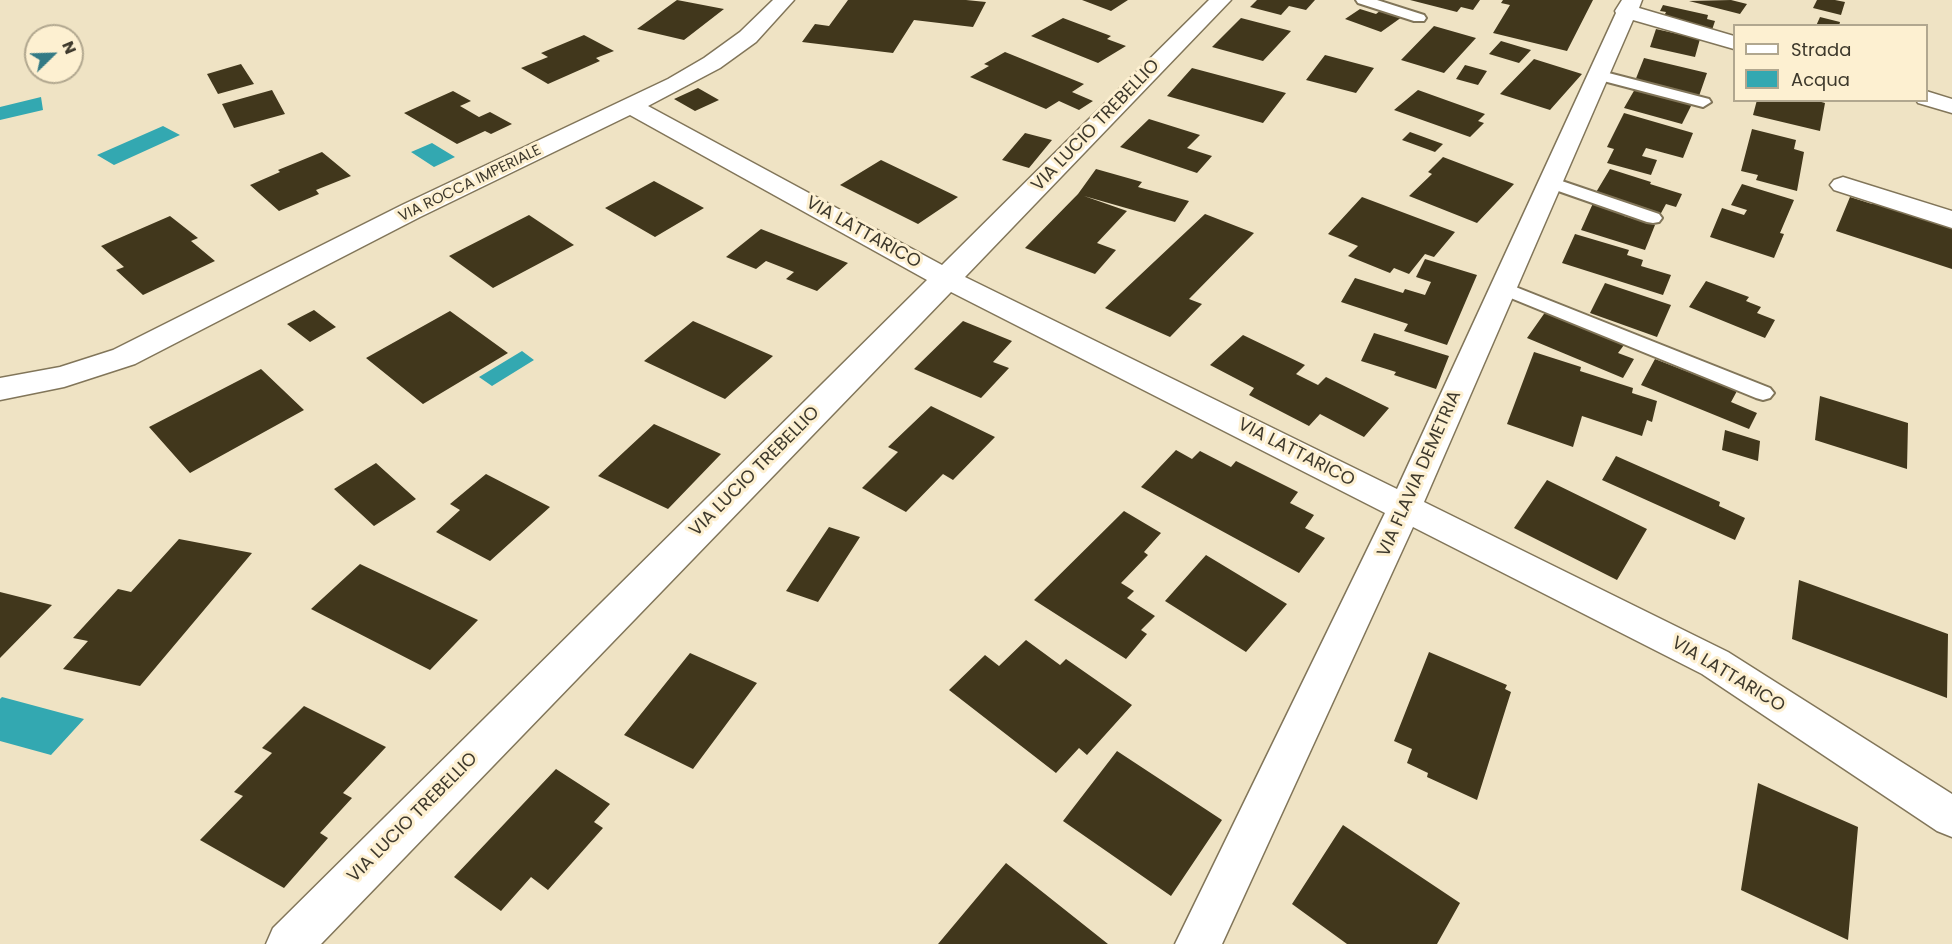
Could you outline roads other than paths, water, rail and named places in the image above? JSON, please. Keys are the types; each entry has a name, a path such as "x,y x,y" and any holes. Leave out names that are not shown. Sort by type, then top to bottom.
{"street":[{"name":"VIA ROCCA IMPERIALE","path":"0,389 84,371 142,349 411,212 682,81 723,56 755,31 784,0"},
{"name":"VIA LUCIO TREBELLIO","path":"289,944 1221,0"},
{"path":"1629,6 1733,43"},
{"name":"VIA FLAVIA DEMETRIA","path":"1198,944 1406,508 1629,6"},
{"path":"1928,99 1952,106"},
{"name":"VIA LATTARICO","path":"630,106 947,279 1715,663 1952,817"},
{"path":"1843,185 1952,220"}],"lane":[{"path":"1363,0 1419,18"},
{"path":"1597,75 1703,102"},
{"path":"1550,182 1653,218"},
{"path":"1503,288 1763,393"}],"water":[{"path":"41,97 43,110 0,120 0,107"},
{"path":"163,126 180,135 114,165 97,155"},
{"path":"432,143 455,157 434,167 411,152"},
{"path":"522,351 534,360 492,386 479,377"},
{"path":"2,697 84,719 51,755 0,741 0,699"}]}
